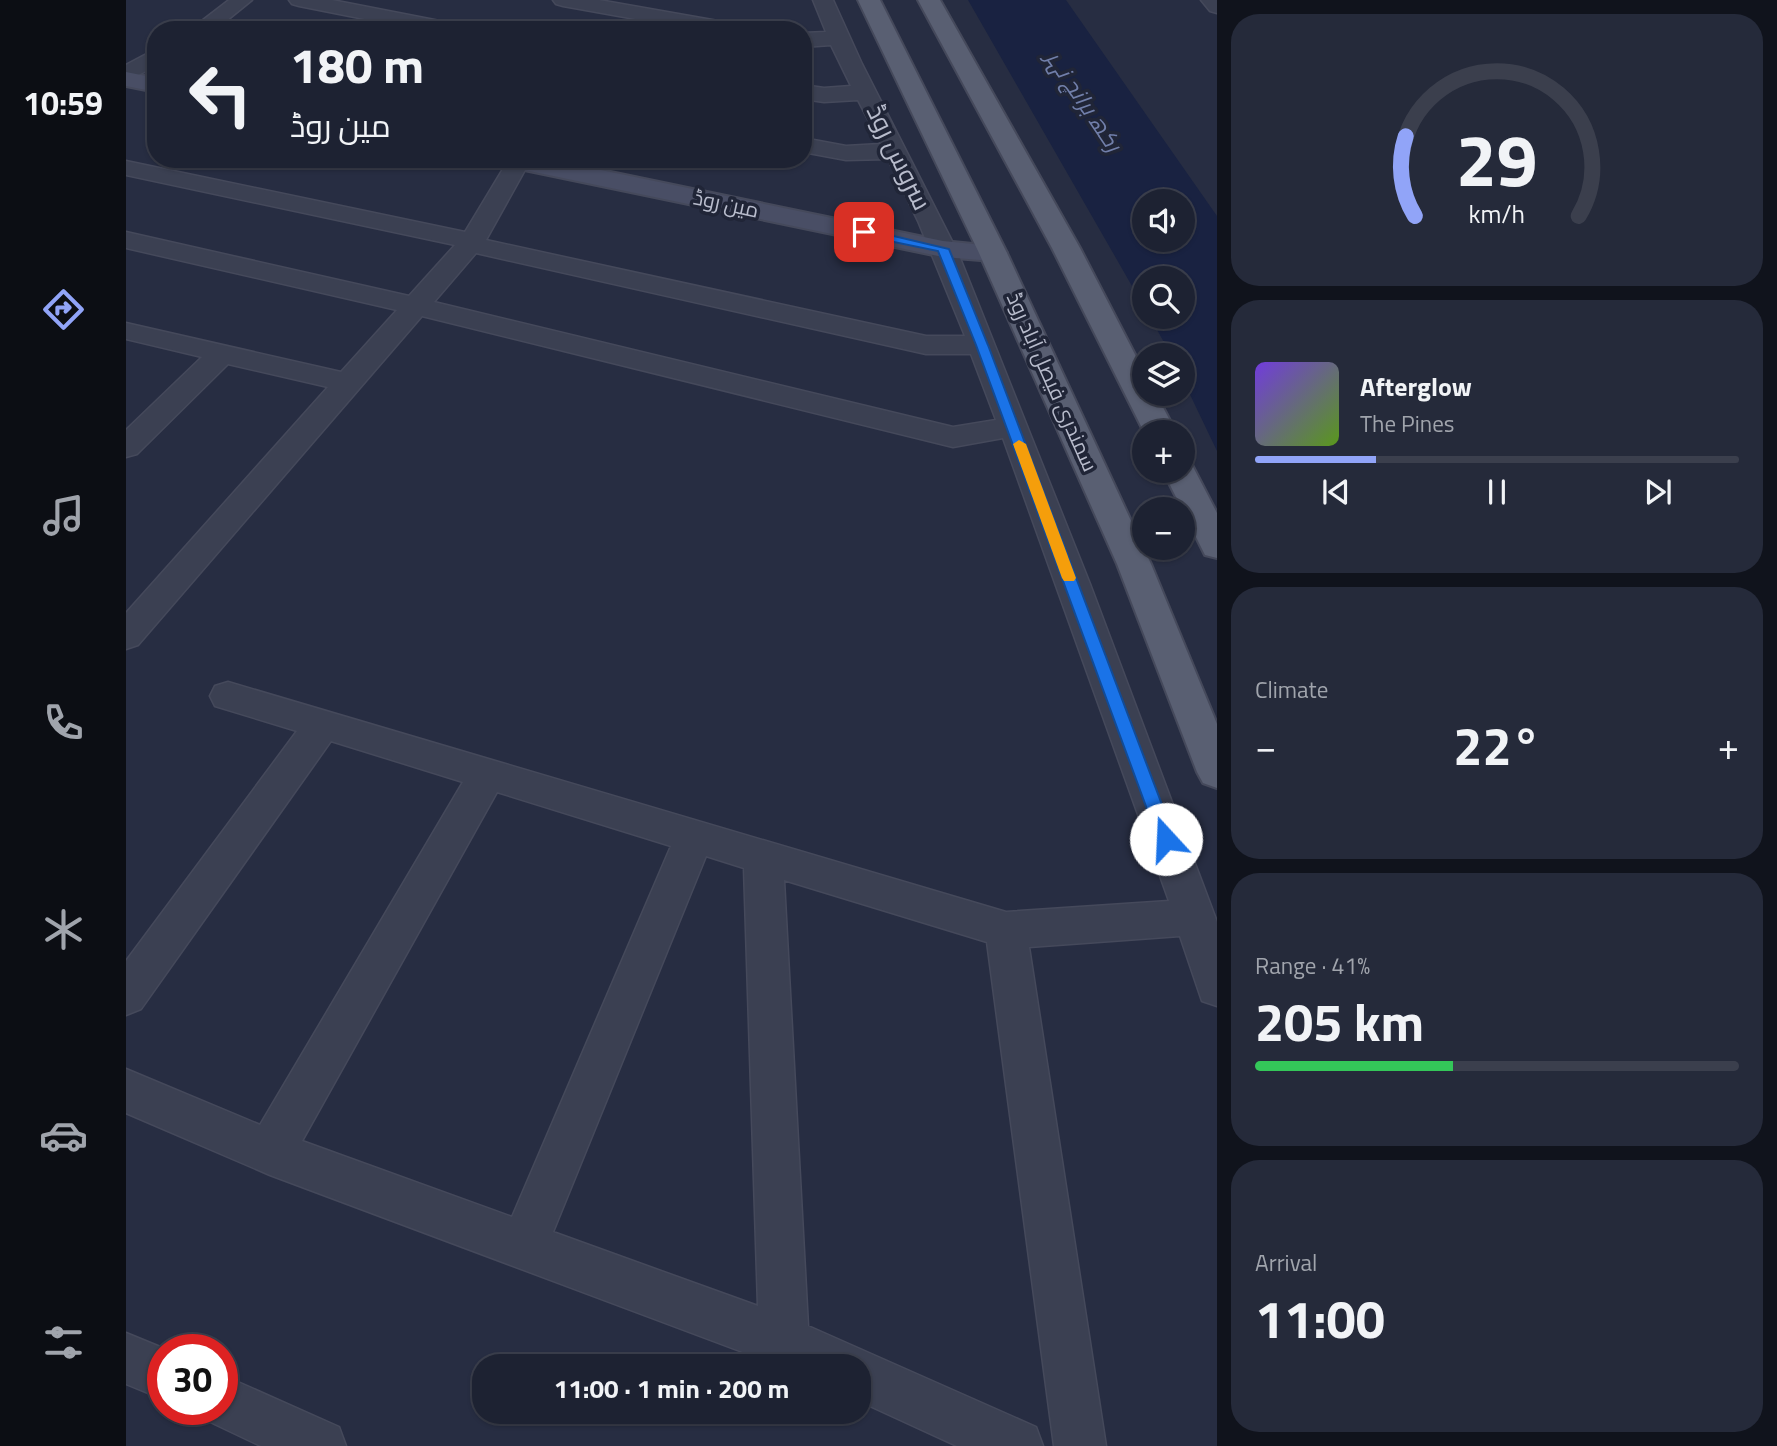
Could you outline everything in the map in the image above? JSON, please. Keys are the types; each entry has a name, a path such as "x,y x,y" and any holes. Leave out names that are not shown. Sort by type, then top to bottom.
{"main road":[{"name":"سمندری فیصل آباد روڈ","path":"869,0 993,253 1134,564 1217,772"},
{"path":"929,0 1066,248 1154,420"},
{"path":"1185,483 1217,547"}],"street":[{"path":"213,21 242,0"},
{"path":"299,0 409,21"},
{"path":"563,0 683,21"},
{"name":"سروس روڈ","path":"823,0 838,38 943,249 982,345 1195,917 1217,987"},
{"path":"1211,0 1217,7"},
{"path":"360,21 369,13"},
{"path":"812,39 838,38"},
{"path":"126,76 147,62"},
{"path":"126,76 147,82"},
{"path":"812,93 867,92"},
{"path":"812,147 846,153 896,151"},
{"path":"126,168 926,345 982,345"},
{"path":"126,636 471,243 511,168"},
{"name":"مین روڈ","path":"553,168 943,249 993,253"},
{"path":"126,240 415,306 953,437 1013,427"},
{"path":"126,331 348,383"},
{"path":"126,447 222,354"},
{"path":"126,588 159,598"},
{"path":"228,696 1006,930 1195,917"},
{"path":"126,995 322,725"},
{"path":"270,1152 487,775"},
{"path":"524,1245 694,837"},
{"path":"763,857 784,1341"},
{"path":"1006,930 1080,1446"},
{"path":"126,1091 270,1152 784,1341 812,1354"},
{"path":"126,1358 147,1367"},
{"path":"871,1380 1017,1446"},
{"path":"238,1408 320,1446"}],"water":[{"name":"رکھ برانچ نہر","path":"968,0 1066,0 1217,216 1217,451 1195,405 1195,343 1164,343 1157,329 1195,329 1195,266 1132,266 1132,286"}],"slow traffic":[{"path":"1019,444 1069,578"}],"route":[{"path":"864,232 943,249 982,345 1166,839"}]}
